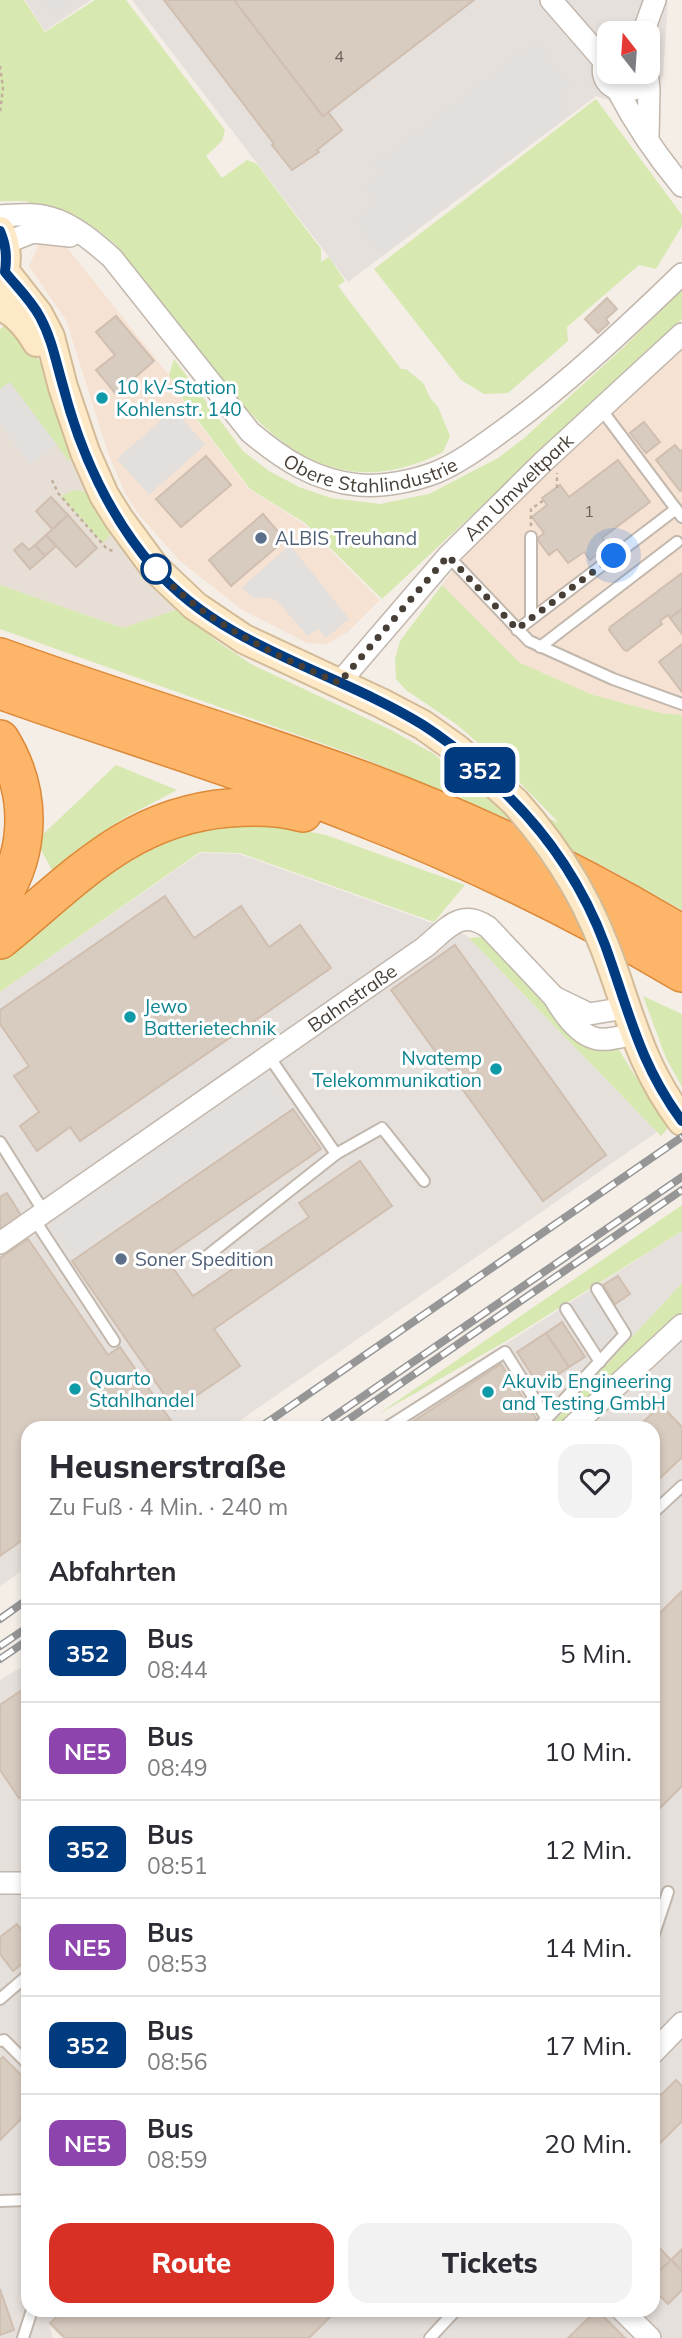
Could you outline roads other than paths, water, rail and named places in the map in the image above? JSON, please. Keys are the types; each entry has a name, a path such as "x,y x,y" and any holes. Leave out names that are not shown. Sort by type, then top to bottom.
{"highway":[{"path":"0,657 369,783 523,849 593,884 682,934"},
{"path":"0,690 200,758 402,833 494,872 631,943 682,973"},
{"path":"0,739 23,796 25,824 22,849 13,879 0,900"},
{"path":"0,940 110,849 149,827 170,819 217,809 257,805 288,808 368,834 402,833"}],"street":[{"path":"551,0 597,47"},
{"path":"647,21 655,0"},
{"path":"611,84 617,89 635,124 682,186"},
{"path":"617,89 634,89 638,84"},
{"path":"648,84 648,138"},
{"path":"2,230 7,257 2,277 38,314 50,337 63,387 92,470 119,519 155,568 195,606 244,639 423,725 458,750 515,802 549,842 580,890 592,913 630,1021 656,1083 682,1121"},
{"name":"Obere Stahlindustrie","path":"2,230 89,239 112,258 250,432 276,454 308,472 359,485 405,482 439,471 483,446 537,406 682,274"},
{"path":"0,306 7,308 28,327 63,387"},
{"name":"Am Umweltpark","path":"339,683 448,556 682,334"},
{"name":"Bahnstraße","path":"0,1243 425,947 454,922 466,918 477,919 488,927 554,997 589,1014 630,1021"},
{"path":"579,1421 682,1325"},
{"path":"0,1883 21,1883"},
{"path":"660,2046 682,2023"},
{"path":"629,2317 650,2338"}],"lane":[{"path":"517,629 679,513 601,409"},
{"path":"531,537 531,618"},
{"path":"540,647 677,542"},
{"path":"448,556 517,629 540,647 613,679 682,704"},
{"path":"268,1055 336,1154"},
{"path":"202,1260 336,1154 382,1128 424,1181"},
{"path":"0,1142 39,1216 114,1341"},
{"path":"397,1421 505,1352 547,1419 625,1335 597,1289"},
{"path":"566,1309 600,1362"},
{"path":"660,1506 682,1486"},
{"path":"660,1916 668,1892"},
{"path":"0,1999 21,1981"},
{"path":"0,2041 4,2040 21,2057"},
{"path":"0,2201 21,2200"},
{"path":"23,2338 30,2317"},
{"path":"430,2338 450,2317"}],"railway":[{"path":"269,1421 682,1137"},
{"path":"327,1421 682,1177"},
{"path":"346,1421 682,1190"},
{"path":"0,1619 21,1604"},
{"path":"0,1646 21,1632"},
{"path":"0,1659 21,1645"}],"place":[{"name":"10 kV-Station Kohlenstr. 140","path":"102,398"},
{"name":"ALBIS Treuhand","path":"261,538"},
{"name":"Jewo Batterietechnik","path":"130,1017"},
{"name":"Nvatemp Telekommunikation","path":"496,1069"},
{"name":"Soner Spedition","path":"121,1259"},
{"name":"Quarto Stahlhandel","path":"75,1389"},
{"name":"Akuvib Engineering and Testing GmbH","path":"488,1392"}]}
